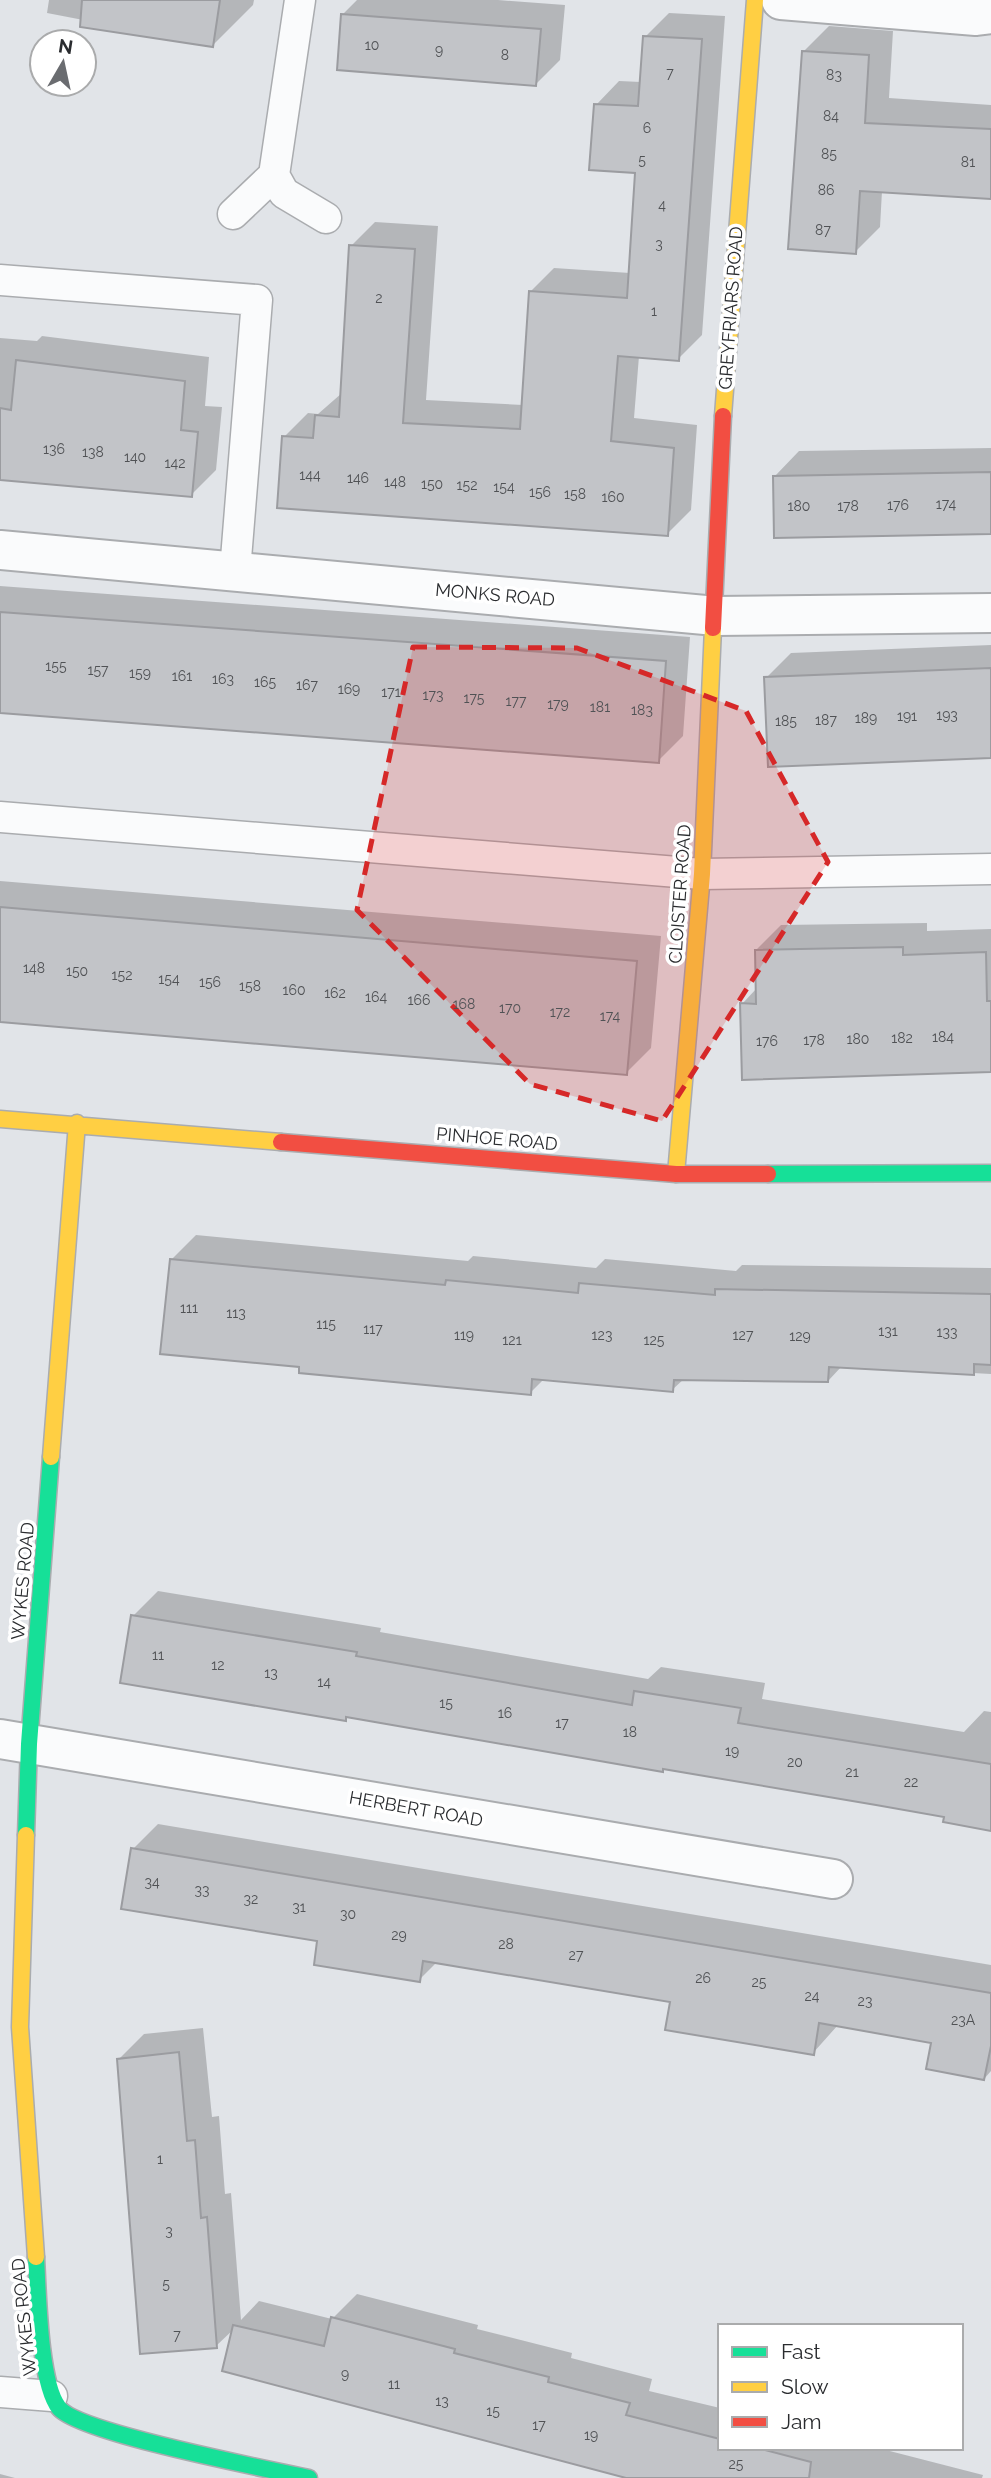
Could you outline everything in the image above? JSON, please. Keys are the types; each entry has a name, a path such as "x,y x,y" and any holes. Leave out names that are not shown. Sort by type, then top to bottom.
{"street":[{"name":"GREYFRIARS ROAD","path":"716,616 726,343 755,0"},
{"path":"782,0 976,16 991,14"},
{"name":"MONKS ROAD","path":"0,550 716,616 991,613"},
{"name":"CLOISTER ROAD","path":"676,1174 702,874 716,616"},
{"name":"PINHOE ROAD","path":"0,1119 77,1123 676,1174 991,1172"},
{"name":"WYKES ROAD","path":"77,1123 14,1742 10,2024 42,2345 52,2396 60,2410 78,2420 126,2436 309,2478"},
{"name":"HERBERT ROAD","path":"14,1742 833,1879"}],"lane":[{"path":"300,0 274,175 284,193 326,218"},
{"path":"233,214 274,175"},
{"path":"0,280 257,300 235,570"},
{"path":"0,817 702,874 991,869"},
{"path":"0,2392 52,2396"}],"highlighted area":[{"path":"413,647 577,648 746,711 828,862 662,1121 530,1084 357,910"}],"building":[{"path":"82,0 220,0 213,47 80,27"},
{"path":"341,14 541,29 536,86 337,70"},
{"path":"643,36 702,39 679,361 618,356 611,441 674,448 668,536 277,508 282,436 313,438 315,415 339,417 349,245 415,249 403,423 520,429 529,291 627,298 635,173 589,170 594,104 638,106"},
{"path":"802,51 869,55 865,123 991,129 991,199 860,191 856,254 788,249"},
{"path":"16,360 185,381 181,430 198,432 192,497 0,480 0,408 11,410"},
{"path":"991,472 991,534 774,538 773,476"},
{"path":"0,612 666,661 659,763 0,713"},
{"path":"991,668 991,758 768,767 764,677"},
{"path":"0,907 637,961 627,1075 0,1022"},
{"path":"903,947 903,955 986,952 987,1001 991,1001 991,1072 742,1080 740,1003 756,1004 755,950"},
{"path":"170,1259 445,1285 446,1280 578,1293 579,1283 715,1295 715,1289 991,1294 991,1365 974,1364 974,1375 829,1367 828,1382 674,1380 673,1392 532,1379 531,1395 299,1373 299,1367 160,1354"},
{"path":"131,1615 357,1652 356,1656 632,1705 634,1691 741,1708 738,1723 991,1764 991,1831 943,1822 944,1817 876,1805 663,1769 663,1772 346,1717 346,1721 120,1683"},
{"path":"131,1848 991,1993 991,2046 984,2080 926,2069 931,2043 819,2023 814,2055 665,2030 670,2002 423,1961 420,1982 314,1965 317,1941 121,1909"},
{"path":"179,2052 187,2141 195,2140 201,2218 207,2217 217,2348 140,2354 117,2059"},
{"path":"331,2317 455,2349 454,2353 549,2377 548,2382 630,2403 626,2415 718,2438 718,2450 765,2450 811,2462 809,2478 626,2478 222,2371 233,2325 324,2346"}],"traffic: fast":[{"path":"768,1174 991,1173"},
{"path":"26,1835 29,1744 51,1457"},
{"path":"36,2257 43,2358 52,2396 59,2408 74,2418 136,2439 309,2478"}],"traffic: slow":[{"path":"723,416 755,0"},
{"path":"676,1174 702,874 713,628"},
{"path":"0,1119 281,1142"},
{"path":"51,1457 77,1123"},
{"path":"26,1835 20,2027 36,2257"}],"traffic: jam":[{"path":"713,628 723,416"},
{"path":"281,1142 676,1174 768,1174"}]}
